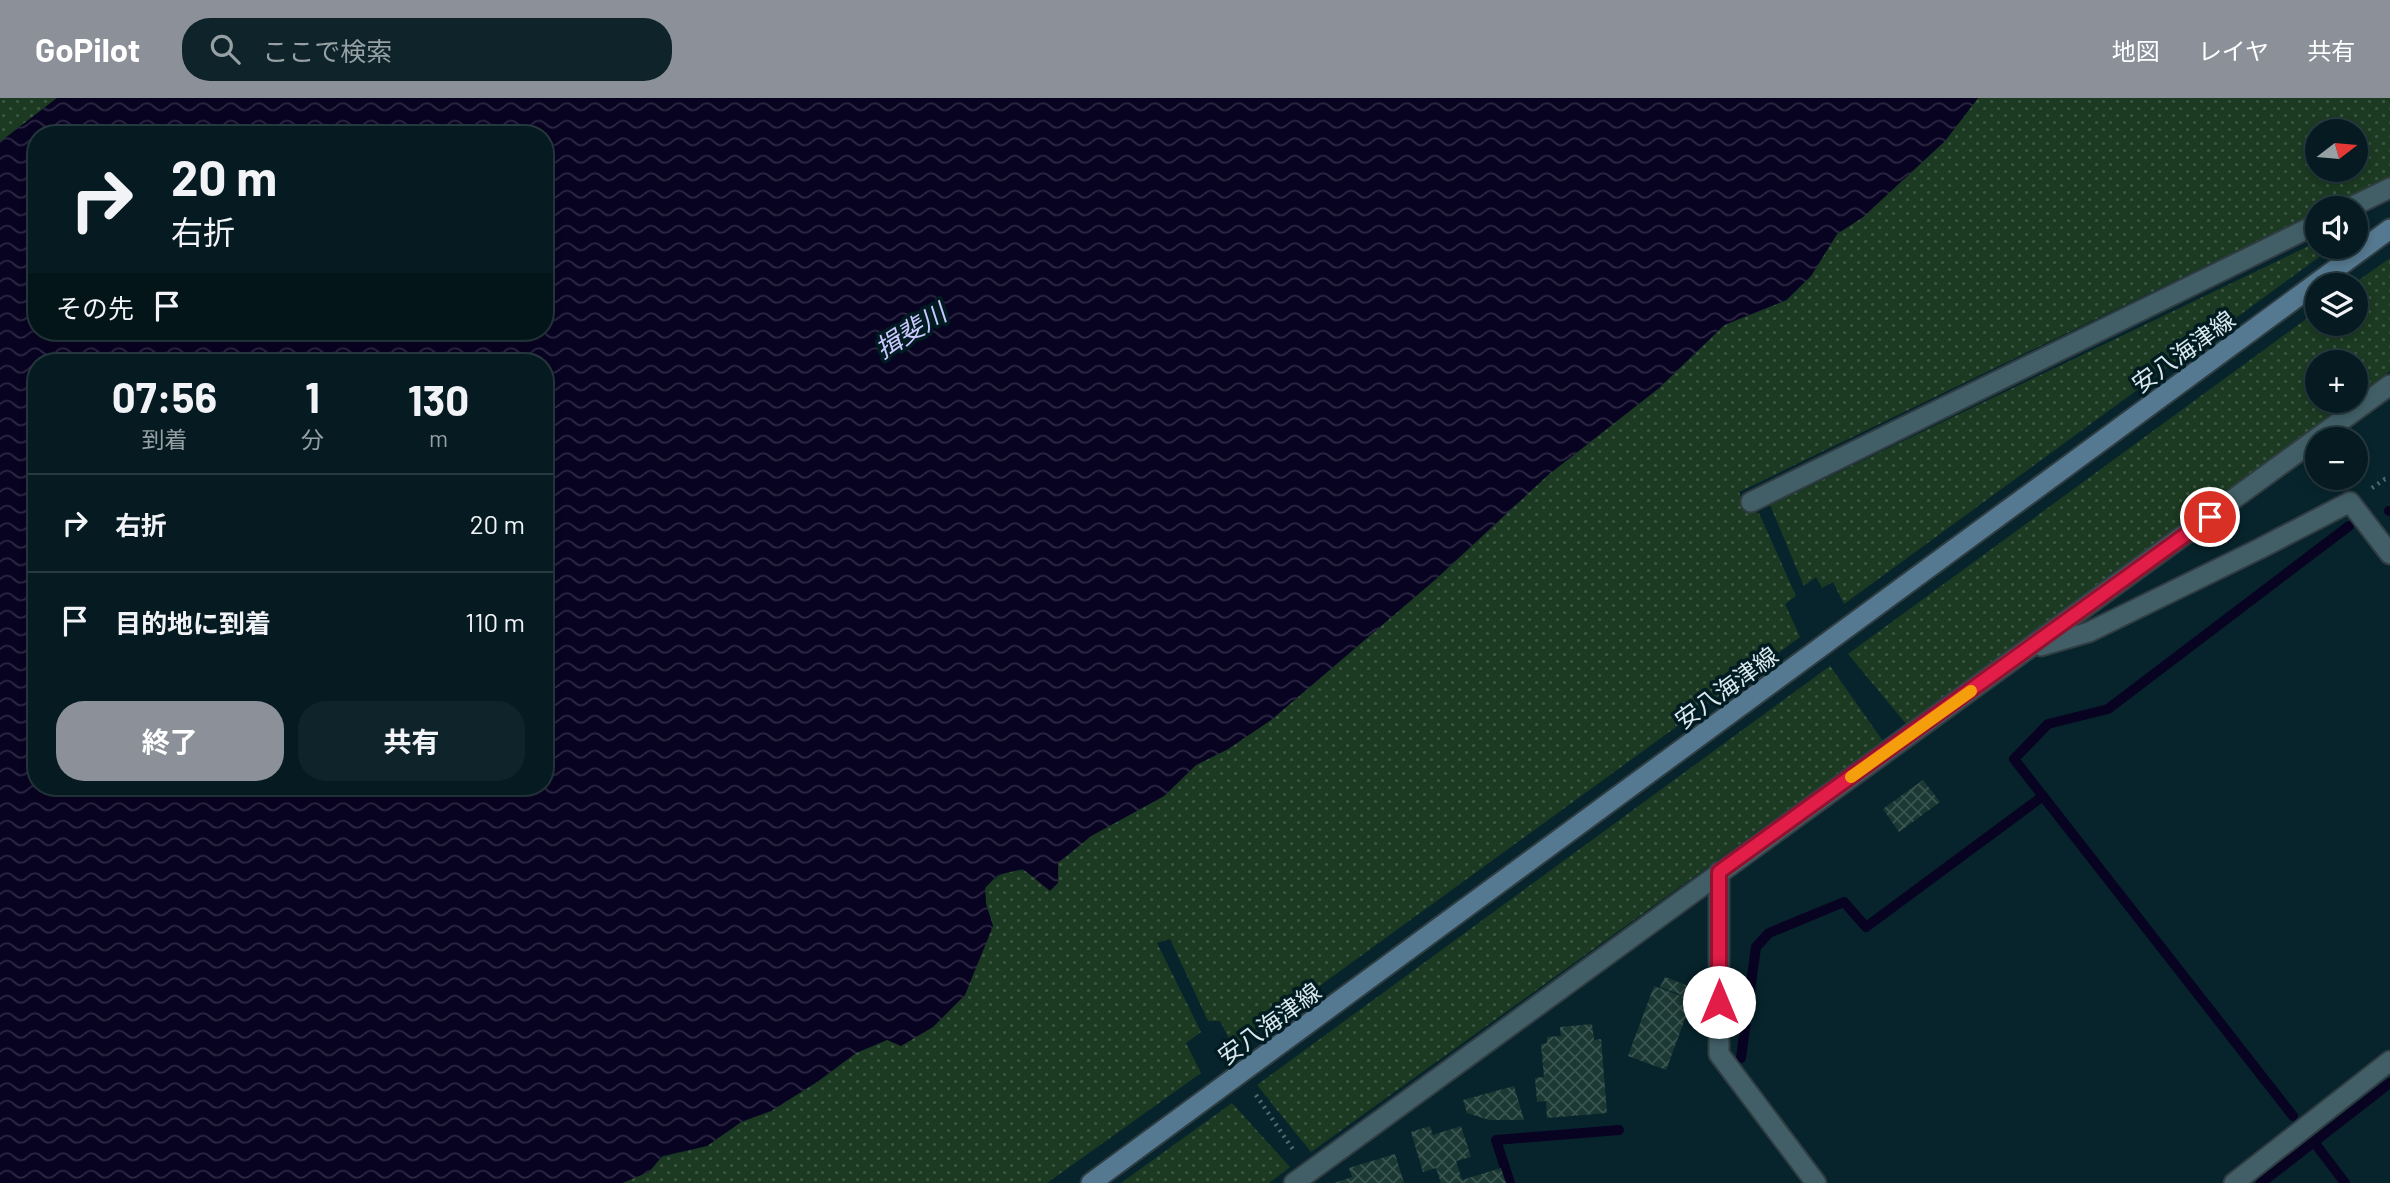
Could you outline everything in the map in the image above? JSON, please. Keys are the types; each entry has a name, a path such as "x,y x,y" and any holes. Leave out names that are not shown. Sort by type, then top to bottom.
{"main road":[{"name":"安八海津線","path":"1091,1183 2390,229"}],"street":[{"path":"2368,198 2390,188"},
{"path":"1751,502 2305,230"},
{"path":"1301,1177 2390,385"},
{"path":"2030,649 2090,632 2350,502 2390,554"},
{"path":"1719,872 1719,1054 1816,1183"},
{"path":"2234,1183 2390,1061"}],"path":[{"path":"1241,1074 1301,1177"}],"green space":[{"path":"0,98 57,98 0,142"},
{"path":"1978,98 2390,98 2390,177 2350,196 2305,196 2305,218 1739,492 1747,511 1759,513 1796,596 1785,604 1800,637 1234,1048 1220,1021 1208,1021 1170,939 1157,943 1201,1032 1186,1043 1201,1073 1047,1183 622,1183 649,1172 662,1157 707,1146 741,1122 771,1111 856,1053 887,1040 993,926 986,904 985,888 994,879 1020,870 1058,882 1058,863 1091,836 1164,796 1196,765 1228,749 1271,720 1436,579 1548,475 1659,388 1725,325 1787,300 1811,276 1837,234 1863,217 1945,141"},
{"path":"2305,248 2305,259 2317,259 1844,604 1833,582 1822,588 1816,577 1804,586 1770,505"},
{"path":"2390,258 2390,371 2368,388 2368,350 2305,350 2305,413 2334,413 2314,427 2305,427 2305,434 1907,725 1848,654 2305,320 2305,336 2368,336 2368,274"},
{"path":"1830,666 1883,741 1311,1152 1257,1085"},
{"path":"1232,1103 1290,1167 1269,1183 1121,1183"}],"water":[{"name":"揖斐川","path":"57,98 1978,98 1945,141 1863,217 1837,234 1811,276 1786,300 1724,325 1659,388 1548,475 1436,579 1271,720 1228,749 1196,765 1164,796 1091,836 1058,863 1058,883 1050,891 1023,869 997,875 985,888 986,904 993,926 965,995 933,1027 901,1046 887,1040 856,1053 771,1111 741,1122 707,1146 662,1156 649,1172 622,1183 0,1183 0,142"}],"building":[{"path":"1923,780 1940,802 1899,832 1883,809"},
{"path":"1665,977 1688,986 1684,996 1660,987"},
{"path":"1654,986 1692,1000 1666,1070 1628,1056"},
{"path":"1592,1024 1594,1040 1601,1039 1607,1113 1547,1118 1546,1101 1537,1102 1535,1078 1544,1077 1541,1044 1547,1043 1547,1037 1561,1036 1560,1027"},
{"path":"1514,1086 1524,1120 1489,1120 1467,1113 1463,1100"},
{"path":"1430,1126 1433,1135 1461,1126 1471,1157 1456,1161 1462,1180 1501,1168 1506,1183 1441,1183 1436,1168 1423,1172 1411,1132"},
{"path":"1395,1154 1404,1183 1334,1183 1352,1177 1349,1168"}],"waterway":[{"path":"2293,1116 2014,759 2048,724 2108,709 2349,526"},
{"path":"1741,1058 1756,947 1769,933 1844,902 1866,927 2043,796"},
{"path":"2261,1183 2390,1083"},
{"path":"1510,1183 1496,1140 1619,1130"},
{"path":"2314,1142 2345,1183"}],"slow traffic":[{"path":"1851,777 1971,691"}],"route":[{"path":"1719,1002 1719,872 2210,517"}]}
